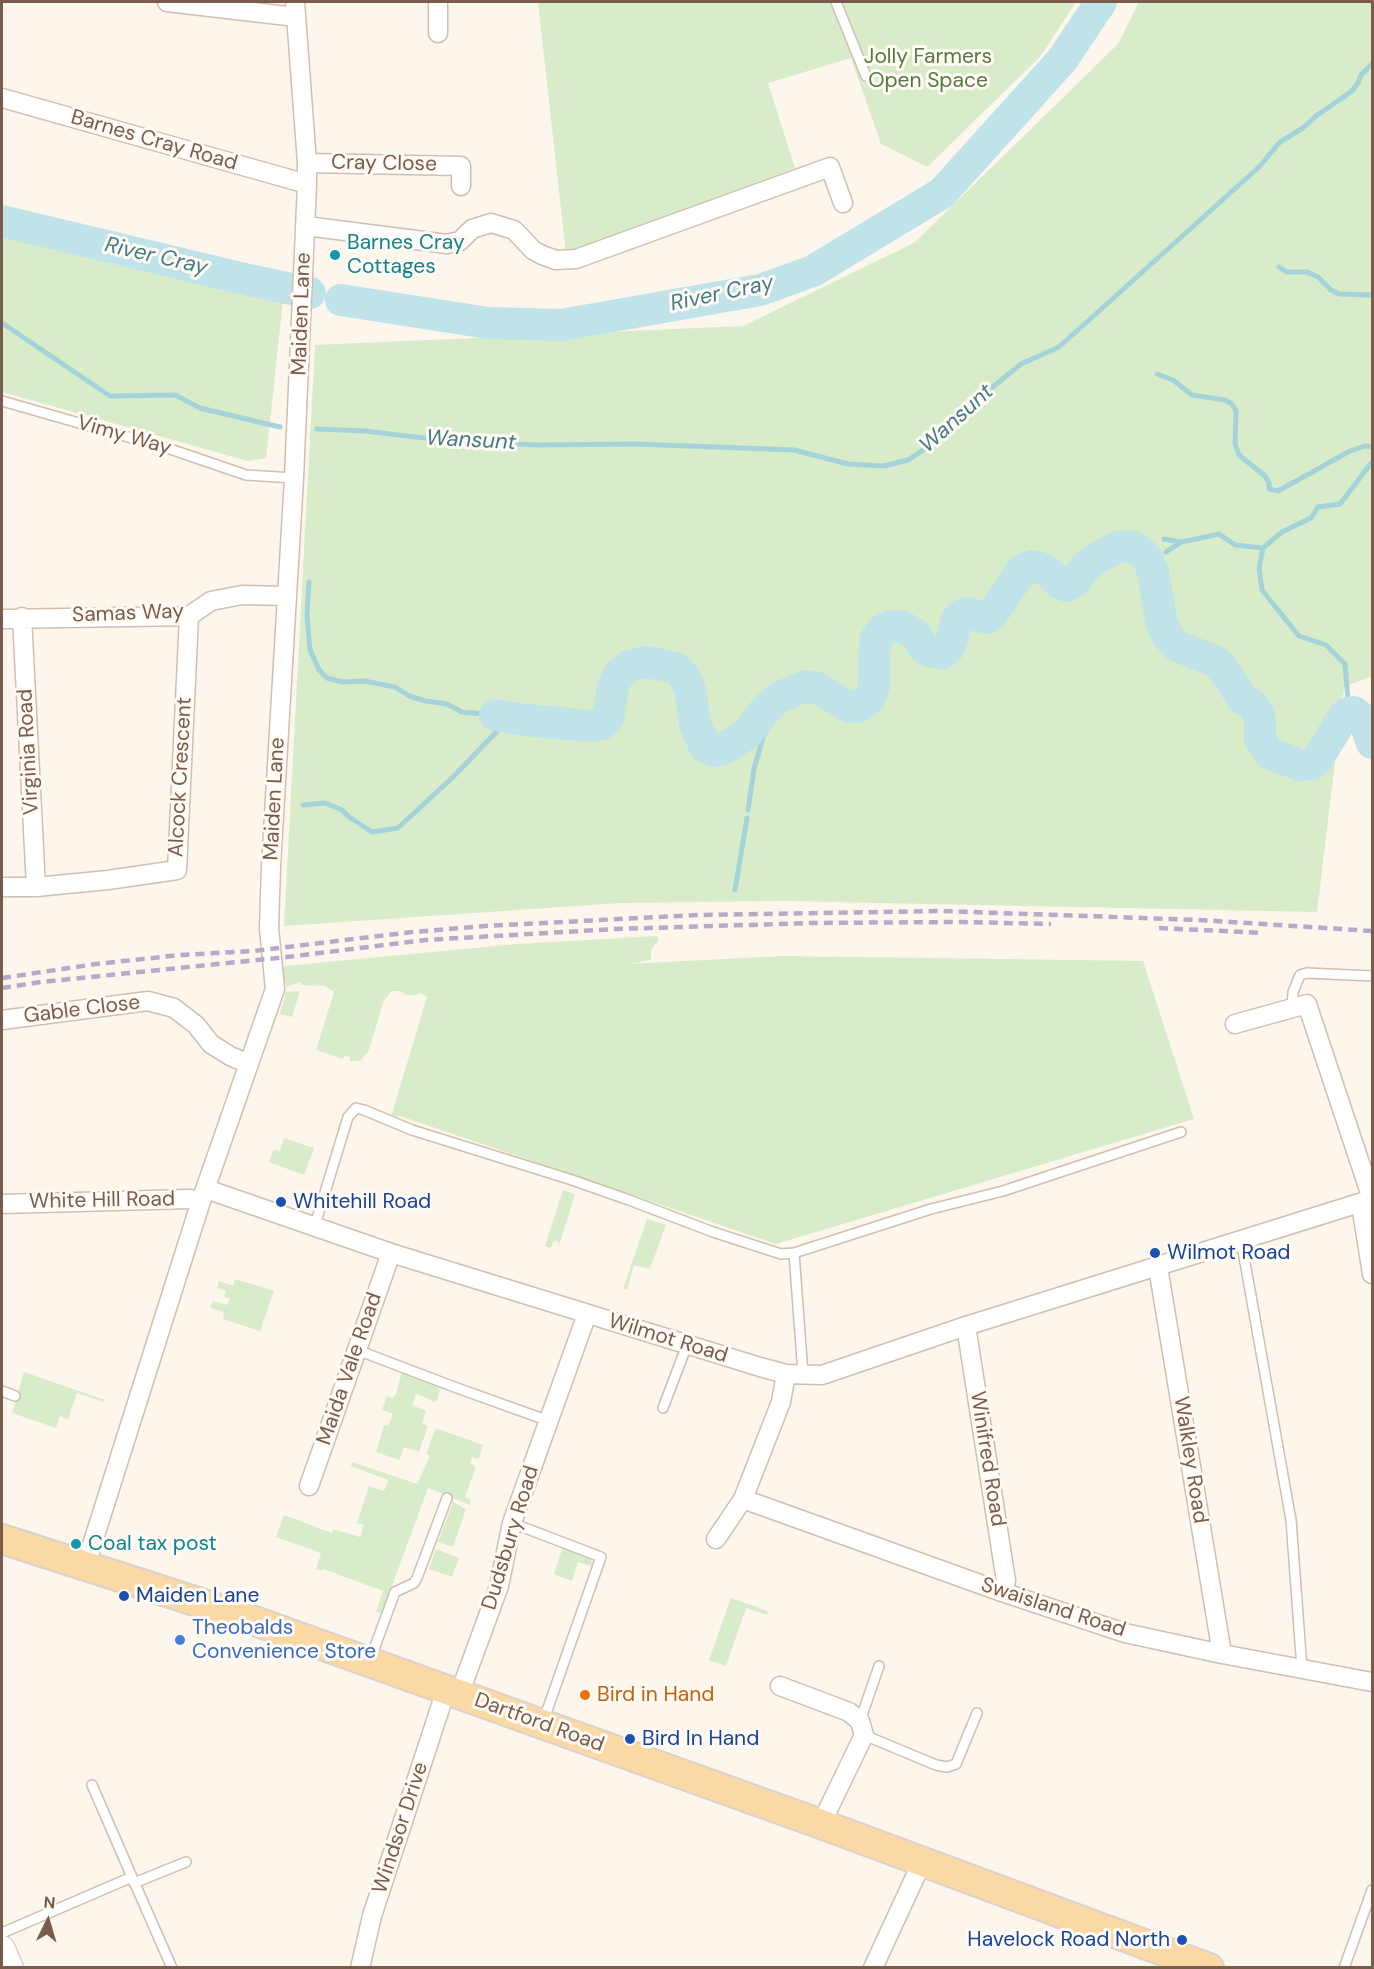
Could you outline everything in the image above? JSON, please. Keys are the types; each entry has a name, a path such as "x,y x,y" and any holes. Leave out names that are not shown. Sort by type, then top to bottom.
{"main road":[{"name":"Dartford Road","path":"2,1539 235,1614 821,1824 1209,1968"},
{"path":"2,1949 10,1968"}],"street":[{"path":"167,2 296,9"},
{"path":"438,2 438,33"},
{"name":"Maiden Lane","path":"85,1567 204,1195 275,989 270,946 270,908 294,478 308,163 296,9"},
{"name":"Barnes Cray Road","path":"2,98 307,184"},
{"name":"Cray Close","path":"308,163 469,166 461,186"},
{"path":"306,226 447,244 460,242 472,229 491,224 514,230 533,250 556,260 576,259 830,167 843,203"},
{"name":"Samas Way","path":"2,619 189,615 211,601 242,595 287,596"},
{"name":"Alcock Crescent","path":"2,887 36,887 177,870 189,615"},
{"name":"Virginia Road","path":"22,617 36,887"},
{"name":"Gable Close","path":"2,1020 148,1001 174,1008 196,1025 211,1044 249,1064"},
{"path":"1235,1024 1307,1004 1368,1201 1372,1274"},
{"name":"Wilmot Road","path":"204,1195 315,1226 392,1253 687,1345 795,1374 822,1375 966,1326 1368,1201"},
{"name":"White Hill Road","path":"2,1204 189,1199 204,1195"},
{"name":"Maida Vale Road","path":"309,1486 392,1253"},
{"name":"Walkley Road","path":"1158,1267 1222,1654"},
{"name":"Dudsbury Road","path":"452,1692 500,1586 512,1523 587,1314"},
{"name":"Winifred Road","path":"966,1326 1006,1581 1002,1592"},
{"path":"716,1539 743,1499 781,1402 795,1374"},
{"name":"Swaisland Road","path":"743,1499 1002,1592 1125,1633 1372,1682"},
{"path":"780,1686 849,1712 862,1728 821,1824"},
{"name":"Windsor Drive","path":"360,1968 372,1916 452,1692"},
{"path":"873,1968 921,1862"}],"lane":[{"path":"836,2 866,76"},
{"name":"Vimy Way","path":"2,401 170,449 246,475 294,478"},
{"path":"1292,1008 1293,992 1300,975 1307,973 1372,976"},
{"path":"315,1226 348,1117 356,1108 412,1130 579,1182 713,1232 782,1254 794,1253 931,1209 1003,1191 1181,1132"},
{"path":"1241,1240 1291,1520 1302,1669"},
{"path":"794,1253 795,1374"},
{"path":"663,1408 687,1345"},
{"path":"357,1350 549,1421"},
{"path":"2,1391 15,1396"},
{"path":"369,1662 395,1592 416,1581 447,1498"},
{"path":"512,1523 601,1557 542,1724"},
{"path":"879,1666 862,1728 936,1765 947,1767 956,1764 977,1713"},
{"path":"93,1785 172,1968"},
{"path":"2,1933 133,1880 186,1862"},
{"path":"1344,1968 1372,1890"}],"green space":[{"name":"Jolly Farmers Open Space","path":"538,2 1076,2 1040,57 927,167 881,144 851,58 768,83 795,168 566,254"},
{"path":"1139,2 1372,2 1372,676 1344,687 1317,912 784,901 620,903 284,926 315,345 743,326 914,243 1118,44"},
{"path":"2,214 286,272 266,458 248,461 2,392"},
{"path":"657,936 658,941 651,950 651,960 628,964 783,956 1143,961 1194,1119 776,1244 400,1116 391,1117 427,997 421,993 407,995 400,991 392,991 384,1000 369,1050 360,1061 350,1061 350,1057 344,1056 343,1059 316,1050 334,992 325,986 303,985 300,982 287,987 281,966 517,944"},
{"path":"300,991 292,1017 280,1014 286,992"},
{"path":"284,1138 314,1148 304,1175 269,1162 274,1149 280,1151"},
{"path":"563,1190 575,1194 558,1249 559,1242 554,1240 551,1248 545,1246"},
{"path":"647,1219 666,1225 650,1269 634,1265 627,1290 623,1289"},
{"path":"235,1279 274,1291 260,1331 223,1319 224,1312 210,1308 213,1301 227,1305 230,1299 224,1297 226,1291 217,1288 219,1281 233,1286"},
{"path":"24,1372 105,1400 104,1402 77,1393 68,1419 60,1416 56,1428 12,1413"},
{"path":"402,1372 435,1384 440,1390 437,1400 431,1403 432,1400 416,1394 412,1405 426,1411 422,1423 428,1426 419,1452 404,1447 399,1460 376,1452 384,1425 388,1426 393,1414 382,1410 387,1396 392,1398 396,1394"},
{"path":"436,1428 483,1445 479,1459 472,1457 470,1464 476,1467 465,1497 471,1500 470,1505 428,1488 382,1613 376,1612 383,1591 323,1569 322,1571 316,1569 321,1553 276,1537 284,1515 332,1533 333,1529 360,1537 364,1525 357,1523 369,1486 384,1491 388,1480 351,1466 352,1462 417,1484 430,1456 426,1454"},
{"path":"453,1502 466,1509 453,1547 438,1542"},
{"path":"563,1546 589,1555 592,1562 592,1566 578,1562 572,1581 554,1574"},
{"path":"436,1549 459,1558 452,1577 429,1569"},
{"path":"731,1598 768,1611 767,1615 746,1608 726,1666 709,1660"}],"waterway":[{"name":"River Cray","path":"341,300 488,323 561,325 760,290 813,271 942,193 1062,60 1101,2"},
{"name":"Wansunt","path":"317,429 365,431 458,442 538,445 635,444 794,450 848,464 884,466 908,460 943,437 962,412 1021,364 1059,347 1259,167 1280,142 1303,128 1352,91 1361,75 1372,64"},
{"name":"River Cray","path":"2,221 310,293"},
{"path":"1279,267 1287,272 1307,272 1318,277 1331,290 1339,294 1372,295"},
{"name":"Wansunt","path":"2,323 110,396 175,395 200,408 280,427"},
{"path":"1157,374 1173,380 1192,395 1225,400 1232,404 1236,411 1235,444 1239,455 1265,476 1269,489 1278,491 1350,451 1365,446 1372,447"},
{"path":"1348,700 1345,664 1326,645 1299,636 1262,590 1259,568 1263,548 1282,532 1311,518 1318,507 1340,504 1372,462"},
{"path":"1164,539 1181,542 1219,534 1235,545 1263,548"},
{"path":"1166,552 1180,543"},
{"path":"495,715 591,726 602,724 608,718 613,687 618,675 629,666 645,662 676,668 684,676 690,689 695,724 705,747 714,751 725,748 747,734 765,710 778,698 805,686 817,688 850,707 860,706 870,698 874,687 876,639 881,631 890,626 903,627 915,634 924,648 943,653 951,643 956,622 960,616 966,613 987,618 991,616 1022,570 1032,566 1041,568 1050,573 1059,583 1067,586 1075,582 1086,566 1095,559 1118,547 1129,546 1138,549 1148,559 1153,572 1161,620 1167,635 1177,646 1217,662 1242,698 1258,712 1260,738 1269,753 1300,765 1312,764 1317,760 1343,717 1354,712 1364,720 1372,743"},
{"path":"309,582 307,615 310,650 319,670 327,678 343,682 364,681 395,687 409,696 447,704 462,712 495,715"},
{"path":"748,810 754,769 768,720 767,707"},
{"path":"303,805 325,803 342,810 372,832 398,828 453,777 506,722 516,718"},
{"path":"735,890 747,818"}],"railway":[{"path":"2,978 96,964 180,955 254,951 412,932 697,915 942,911 1200,920 1372,931"},
{"path":"2,988 425,940 616,929 811,923 1051,924"},
{"path":"1159,928 1264,933"}],"place":[{"name":"Barnes Cray Cottages","path":"335,255"},
{"name":"Whitehill Road","path":"281,1202"},
{"name":"Wilmot Road","path":"1155,1253"},
{"name":"Coal tax post","path":"76,1544"},
{"name":"Maiden Lane","path":"124,1596"},
{"name":"Theobalds Convenience Store","path":"180,1640"},
{"name":"Bird in Hand","path":"585,1695"},
{"name":"Bird In Hand","path":"630,1739"},
{"name":"Havelock Road North","path":"1182,1940"}]}
